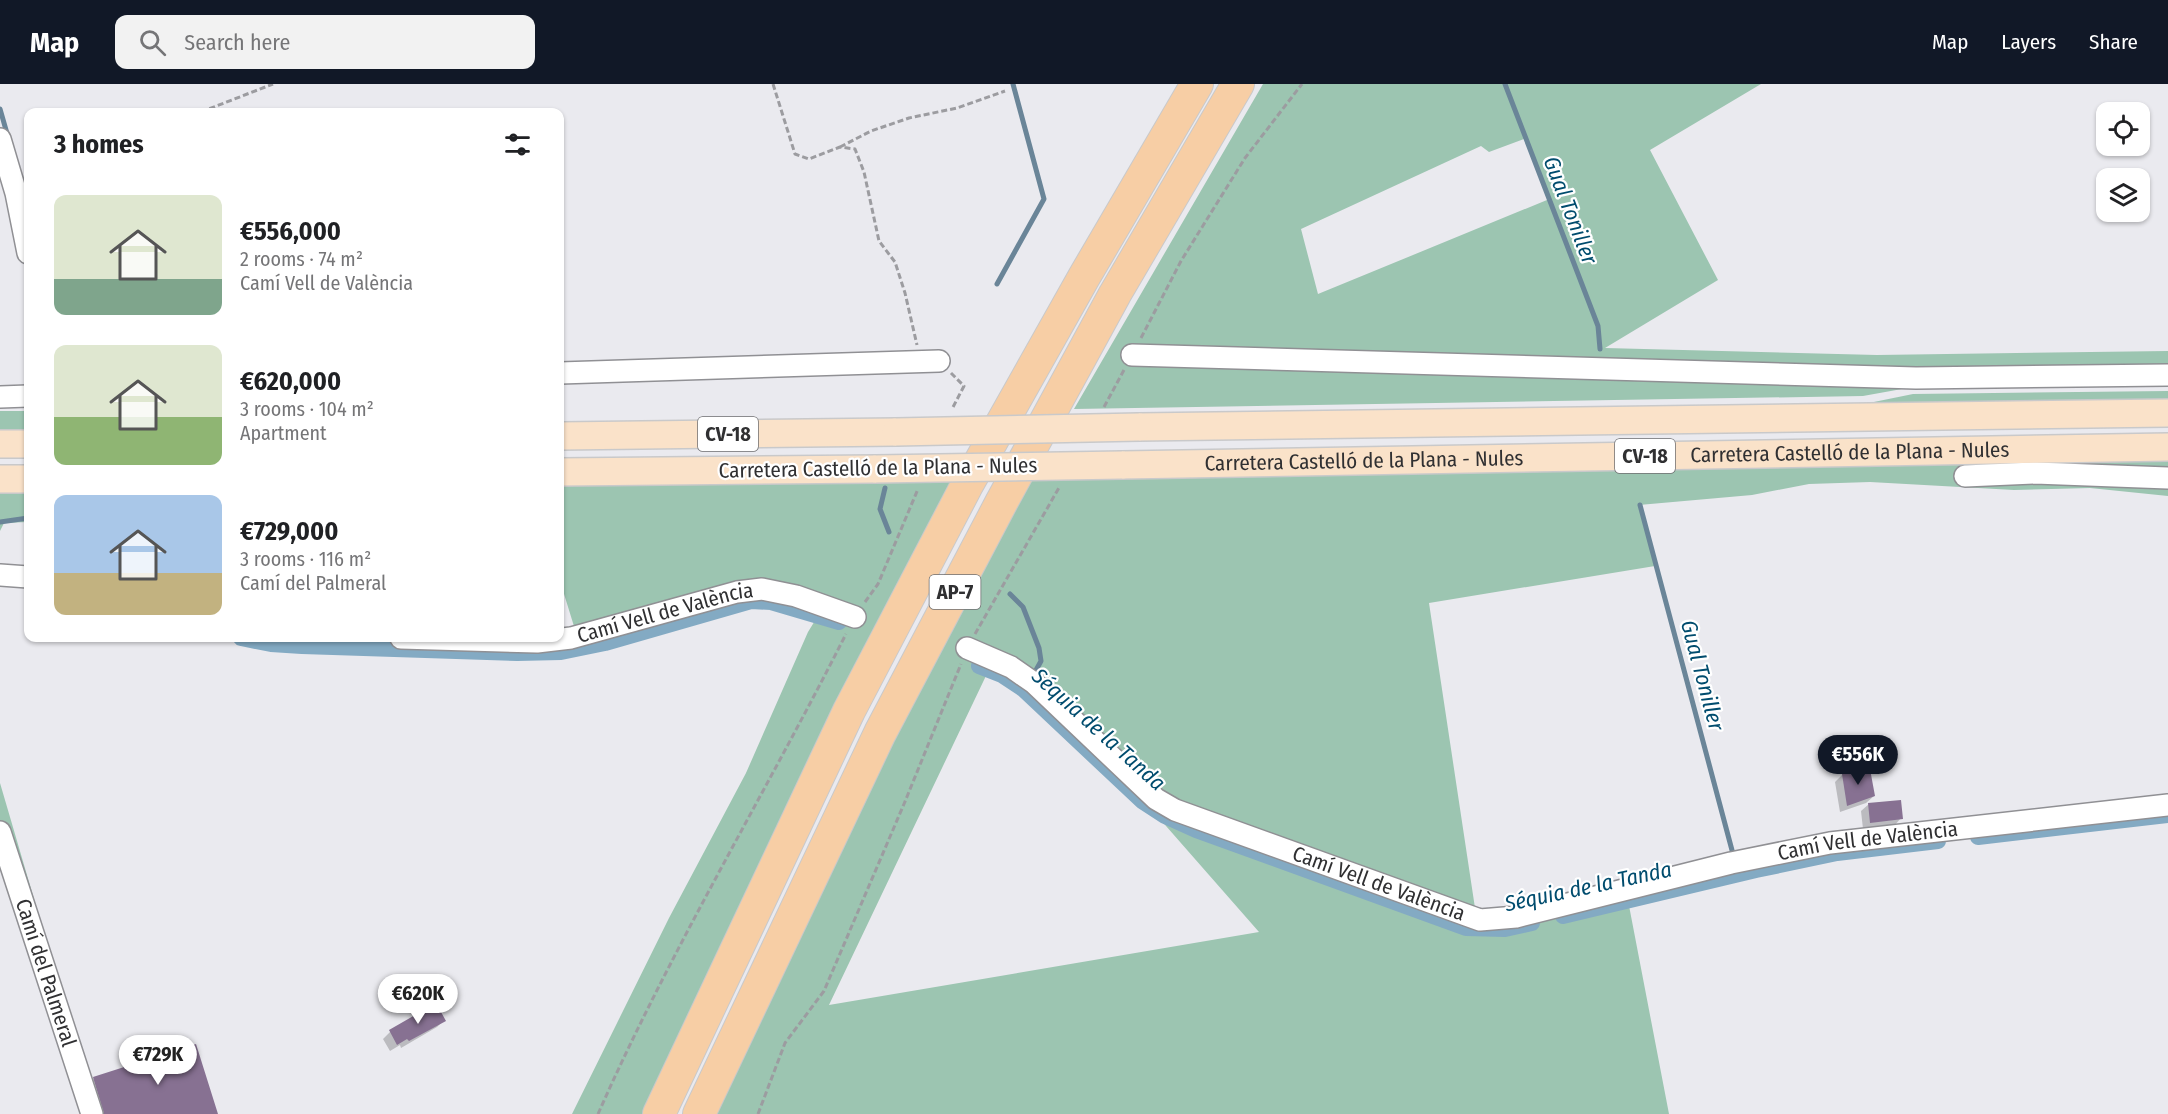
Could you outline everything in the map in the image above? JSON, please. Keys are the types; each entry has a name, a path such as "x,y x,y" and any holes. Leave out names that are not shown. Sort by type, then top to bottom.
{"highway":[{"name":"AP-7","path":"659,1114 849,711 967,485 1084,277 1197,84"},
{"name":"AP-7","path":"699,1114 891,712 1115,294 1238,84"}],"main road":[{"name":"Carretera Castelló de la Plana - Nules","path":"564,436 2168,413"},
{"path":"0,444 24,444"},
{"name":"Carretera Castelló de la Plana - Nules","path":"564,472 2168,447"},
{"name":"CV-18","path":"2081,448 2168,451"},
{"path":"0,479 24,479"}],"street":[{"path":"0,139 16,193 24,233"},
{"path":"1132,355 1916,378 2168,375"},
{"path":"564,373 930,361"},
{"path":"0,397 24,396"},
{"path":"1965,476 2035,473 2168,478"},
{"path":"0,575 24,577"},
{"name":"Camí Vell de València","path":"564,640 737,592 762,589 796,596 855,617"},
{"name":"Camí Vell de València","path":"967,648 1011,667 1034,683 1156,799 1175,810 1480,920 1516,917 1731,863 1830,843 2168,805"},
{"name":"Camí del Palmeral","path":"0,832 92,1114"}],"path":[{"path":"211,108 273,84"},
{"path":"773,84 795,154 809,159 890,124 957,108 1005,91"},
{"path":"1103,407 1181,261 1245,158 1302,84"},
{"path":"840,147 855,149 858,156 864,172 879,242 895,262 930,361"},
{"path":"758,1114 785,1043 824,991 904,804 967,648 1063,480"},
{"path":"598,1114 618,1068 855,617"}],"green space":[{"path":"1263,84 1761,84 1650,150 1718,280 1605,348 1877,355 2168,351 2168,384 1924,385 1863,396 1074,409","holes":["1527,138 1551,201 1547,200 1318,294 1301,229 1481,146 1489,152"]},
{"path":"2168,391 2168,405 1544,409 1864,404 1913,394"},
{"path":"0,411 24,411 24,435 0,435"},
{"path":"2168,459 2168,496 2090,488 2014,490 1870,482 1809,484 1752,495 1639,505 1655,566 1429,603 1475,908 1480,920 1626,890 1669,1114 712,1114 821,879 1026,475","holes":["994,659 1156,799 1159,818 1259,932 829,1005"]},
{"path":"964,476 648,1114 572,1114 669,918 746,773 808,632 824,606 762,588 577,636 564,594 564,480"},
{"path":"24,486 24,522 4,523 0,531 0,487"},
{"path":"0,783 83,1066 0,830"}],"building":[{"path":"1870,769 1875,796 1847,806 1842,774"},
{"path":"1901,800 1903,819 1870,823 1868,803"},
{"path":"436,1003 446,1021 397,1045 389,1030"},
{"path":"196,1044 218,1114 104,1114 93,1077"}],"waterway":[{"path":"997,284 1044,199 1013,84"},
{"name":"Gual Toniller","path":"1505,84 1598,326 1600,349"},
{"path":"0,109 8,137"},
{"path":"885,488 880,509 889,532"},
{"name":"Gual Toniller","path":"1640,505 1733,854"},
{"path":"0,522 24,519"},
{"path":"1010,594 1023,607 1039,648 1041,661 1035,672"},
{"name":"Séquia de la Tanda","path":"261,642 302,646 517,653 561,652 605,643 751,601 771,602 839,622"},
{"name":"Séquia de la Tanda","path":"979,666 1002,675 1023,689 1142,801 1165,816 1196,830 1466,928 1505,929 1532,923"},
{"name":"Séquia de la Tanda","path":"1978,837 2168,815"},
{"name":"Séquia de la Tanda","path":"1563,916 1837,853 1938,841"}]}
